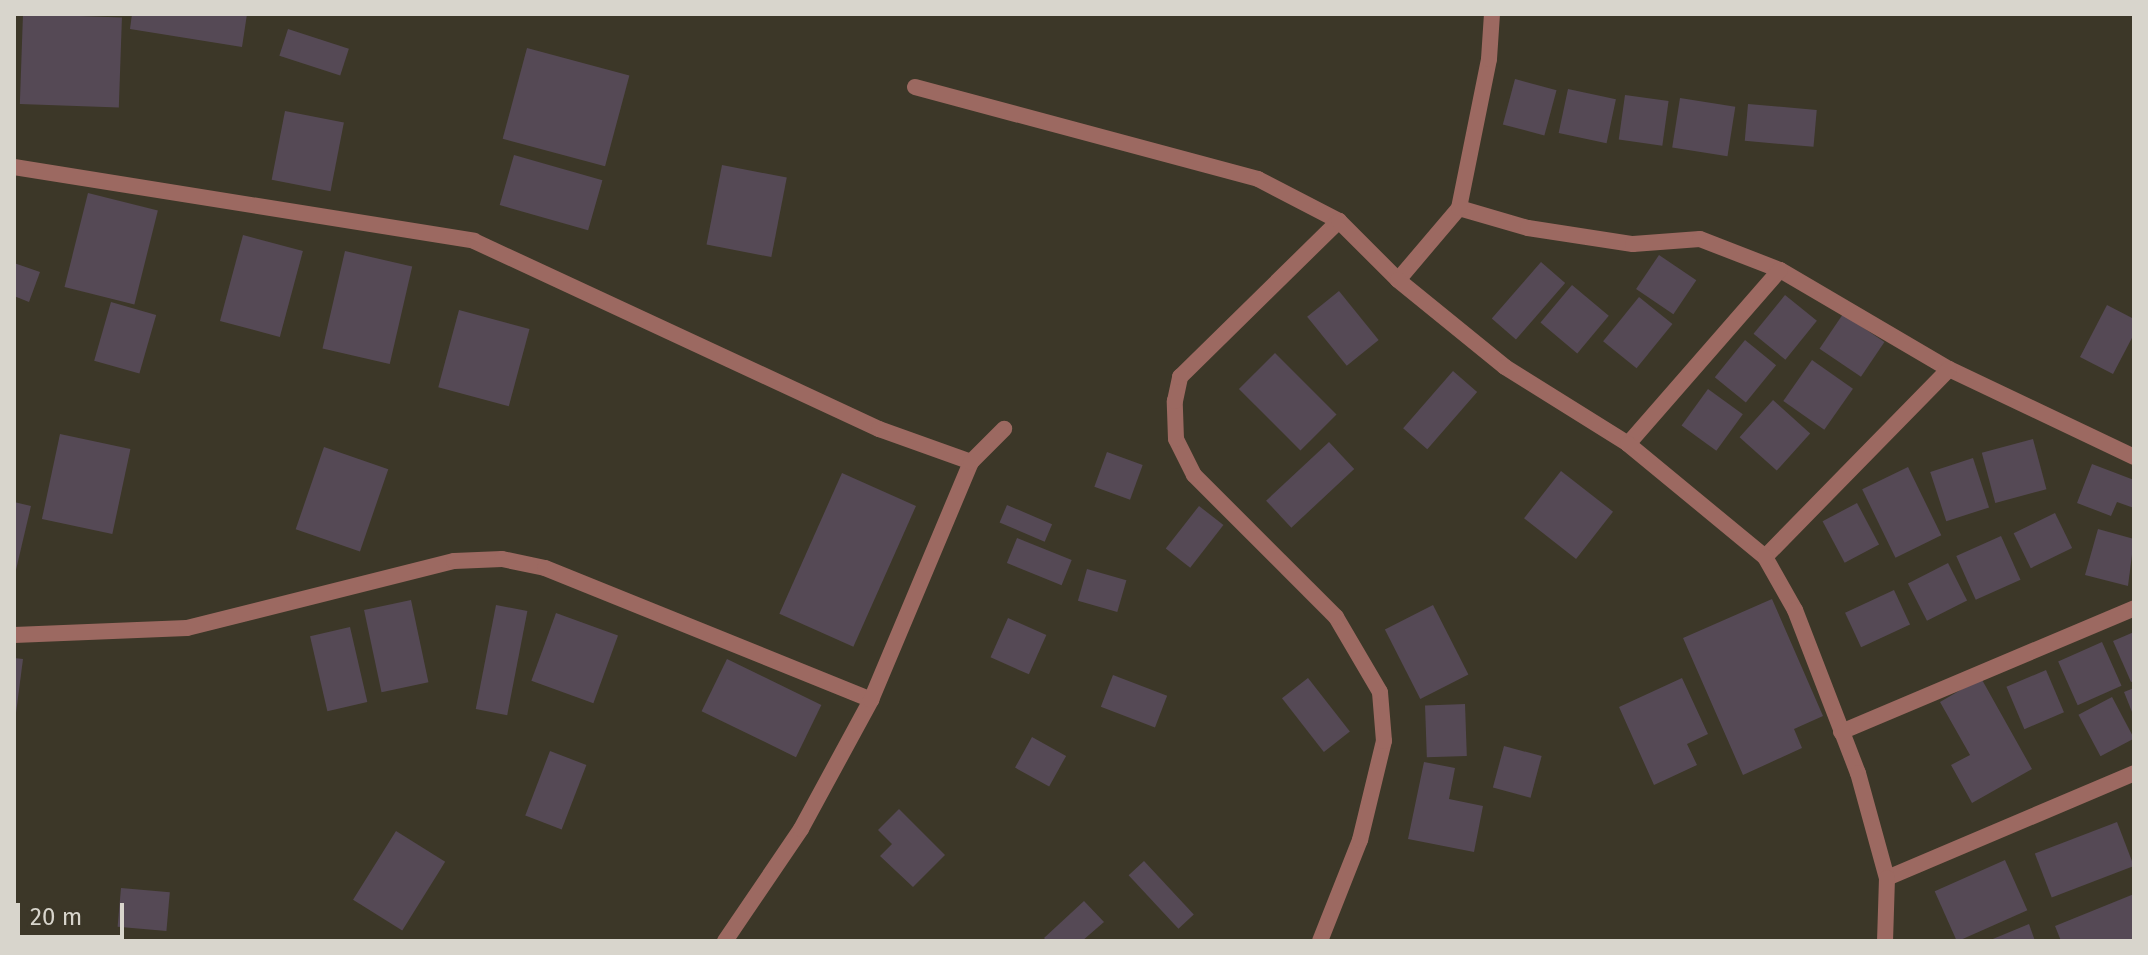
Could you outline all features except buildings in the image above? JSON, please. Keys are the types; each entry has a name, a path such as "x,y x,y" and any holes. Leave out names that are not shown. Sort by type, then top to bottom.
{"street":[{"path":"1398,280 1459,208 1489,59 1492,14"},
{"path":"915,87 1258,179 1339,221 1398,280 1505,367 1628,444 1765,557 1795,610 1858,773 1887,878 1885,941"},
{"path":"14,167 474,241 879,429 971,462"},
{"path":"1459,208 1528,228 1633,244 1700,239 1780,270 1949,369 2134,457"},
{"path":"1320,941 1360,840 1384,741 1380,692 1336,617 1194,475 1176,439 1175,401 1180,377 1339,221"},
{"path":"1628,444 1780,270"},
{"path":"1765,557 1949,369"},
{"path":"725,941 801,829 871,700 971,462 1004,429"},
{"path":"14,635 187,628 454,561 502,559 545,568 871,700"},
{"path":"1841,732 2134,608"},
{"path":"1887,878 2134,773"}]}
